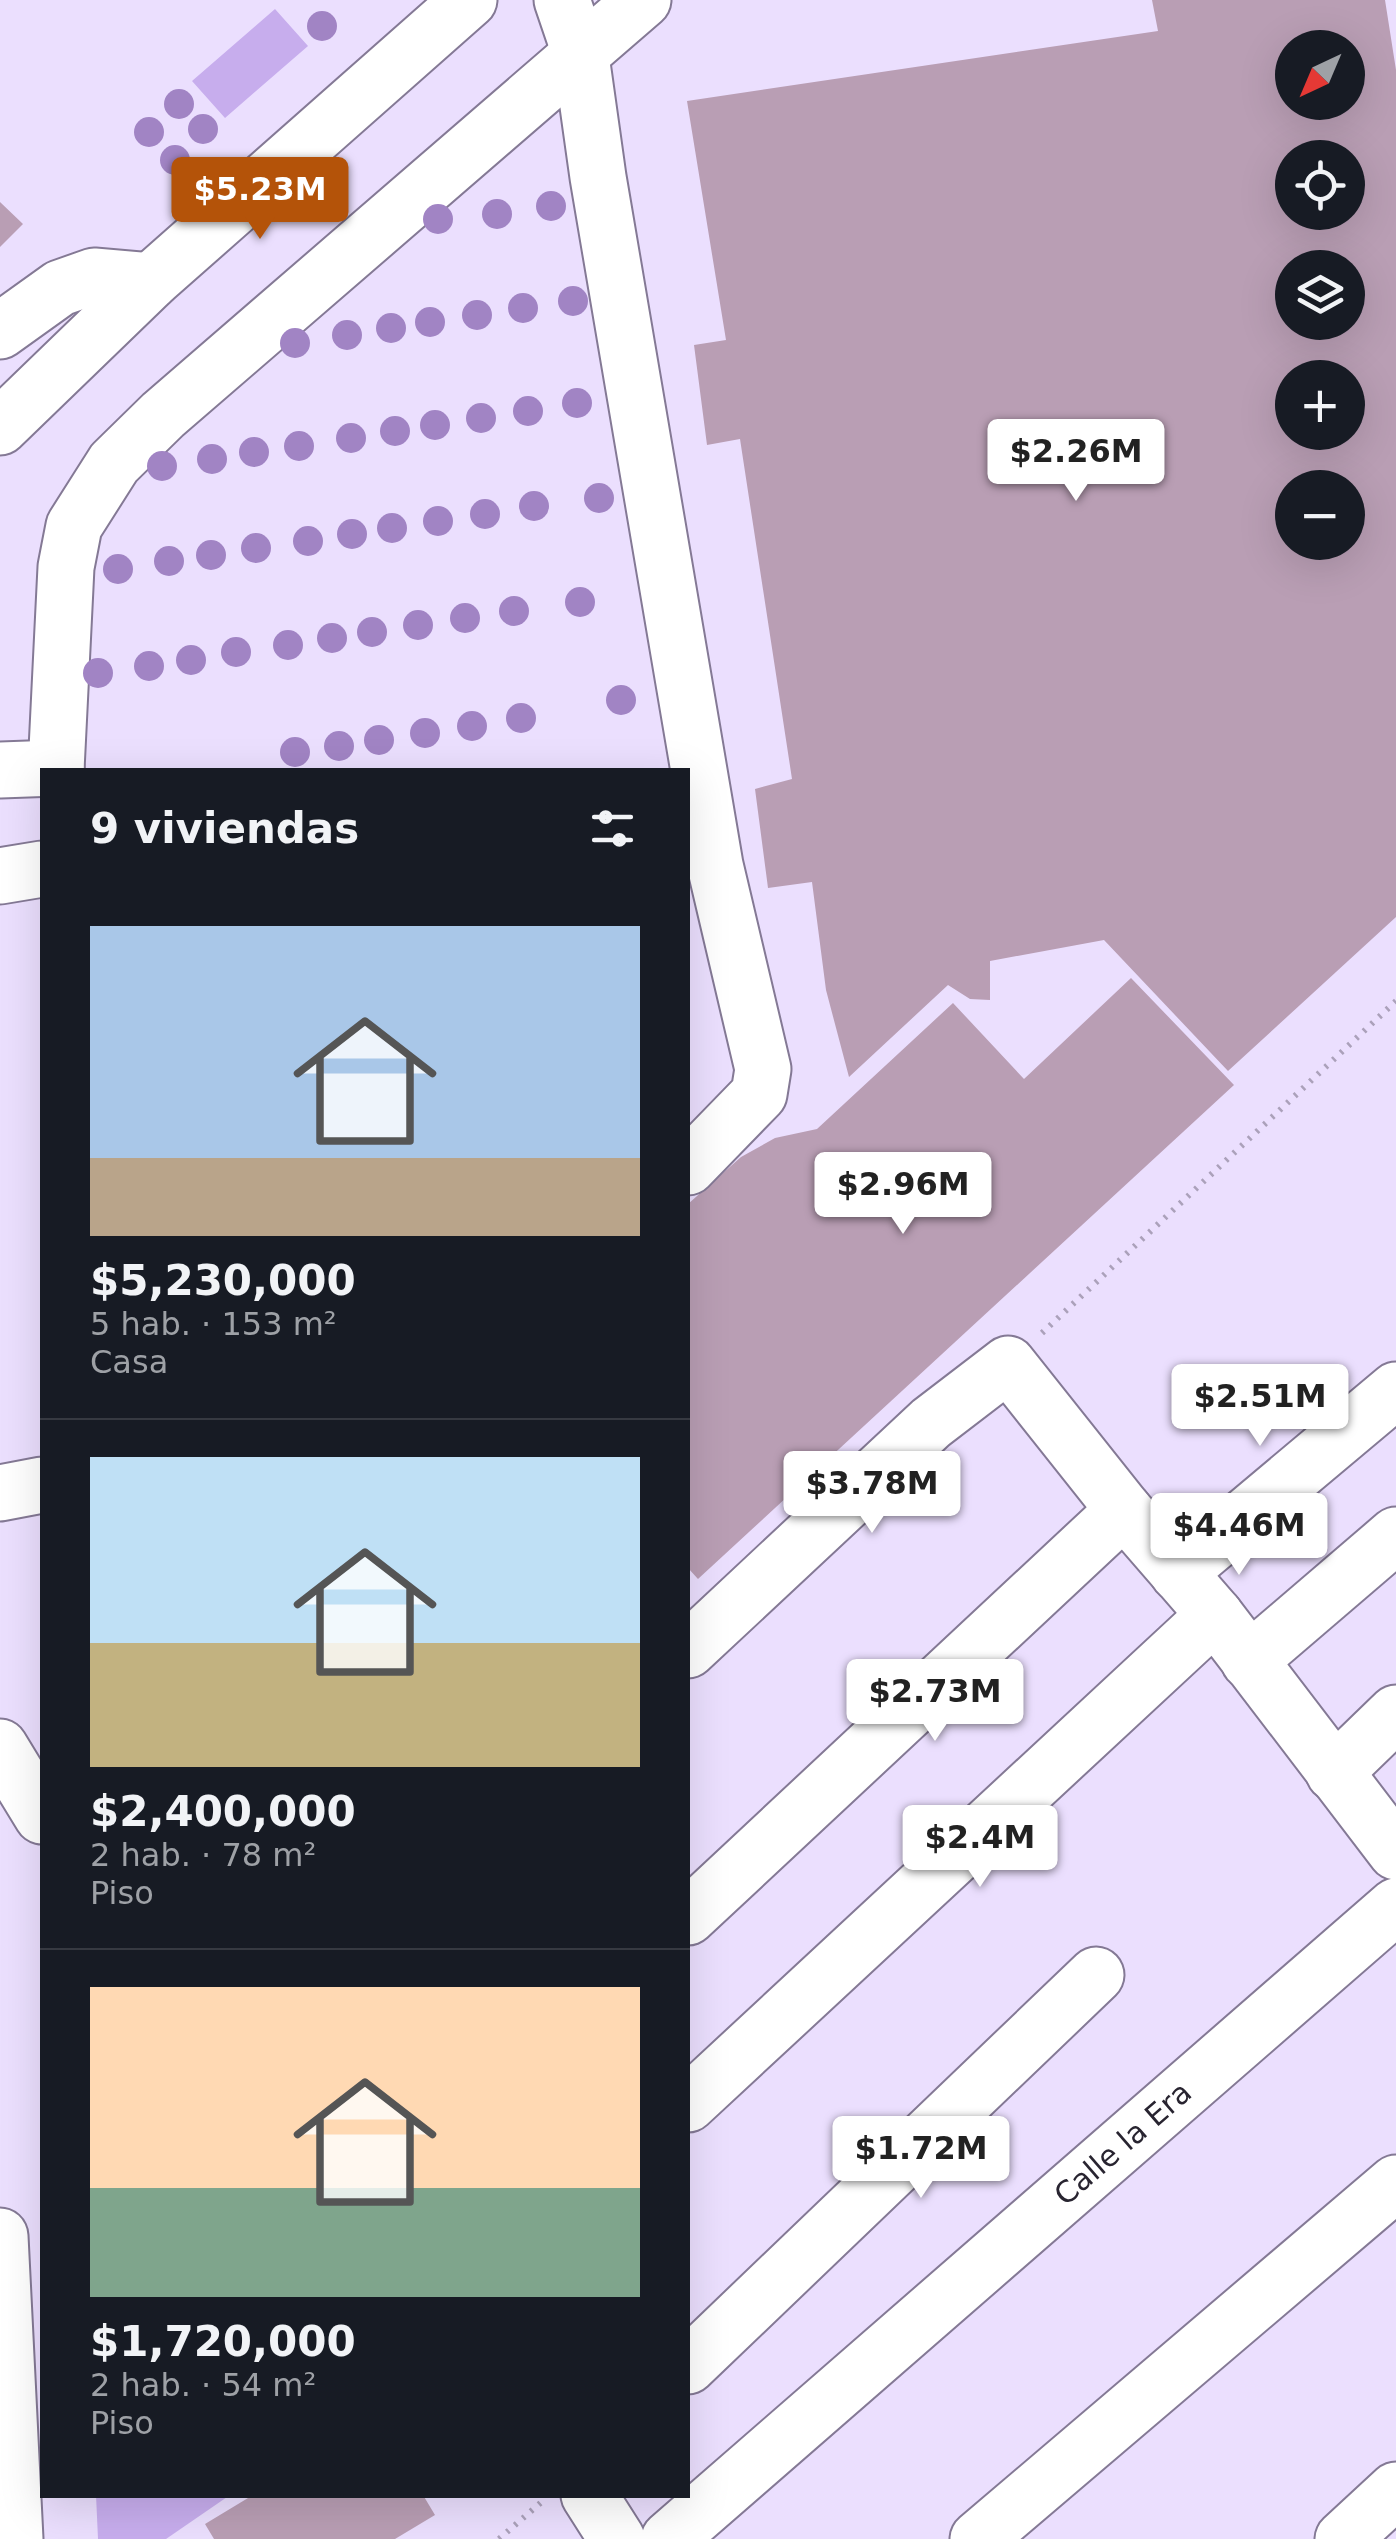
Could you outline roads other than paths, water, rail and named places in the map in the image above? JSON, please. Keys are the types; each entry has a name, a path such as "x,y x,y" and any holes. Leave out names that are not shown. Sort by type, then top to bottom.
{"street":[{"path":"0,427 151,281 470,0"},
{"path":"562,0 580,56 716,864 763,1069 760,1094 690,1165"},
{"path":"56,768 66,566 74,526 114,463 164,415 643,0"},
{"path":"0,331 60,288 94,276 151,281"},
{"path":"0,770 40,769"},
{"path":"0,876 40,869"},
{"path":"698,1620 931,1423 1008,1364 1124,1510 1215,1615 1396,1852"},
{"path":"1178,1573 1396,1390"},
{"path":"0,1493 40,1485"},
{"path":"690,1914 1124,1510"},
{"path":"1249,1661 1396,1535"},
{"path":"690,2102 1215,1615"},
{"path":"1334,1773 1396,1713"},
{"path":"0,1748 40,1813"},
{"name":"Calle la Era","path":"669,2539 1396,1906"},
{"path":"690,2364 1096,1975"},
{"path":"978,2539 1396,2183"},
{"path":"1,2268 15,2539"},
{"path":"1343,2539 1396,2490"},
{"path":"591,2498 617,2539"}]}
